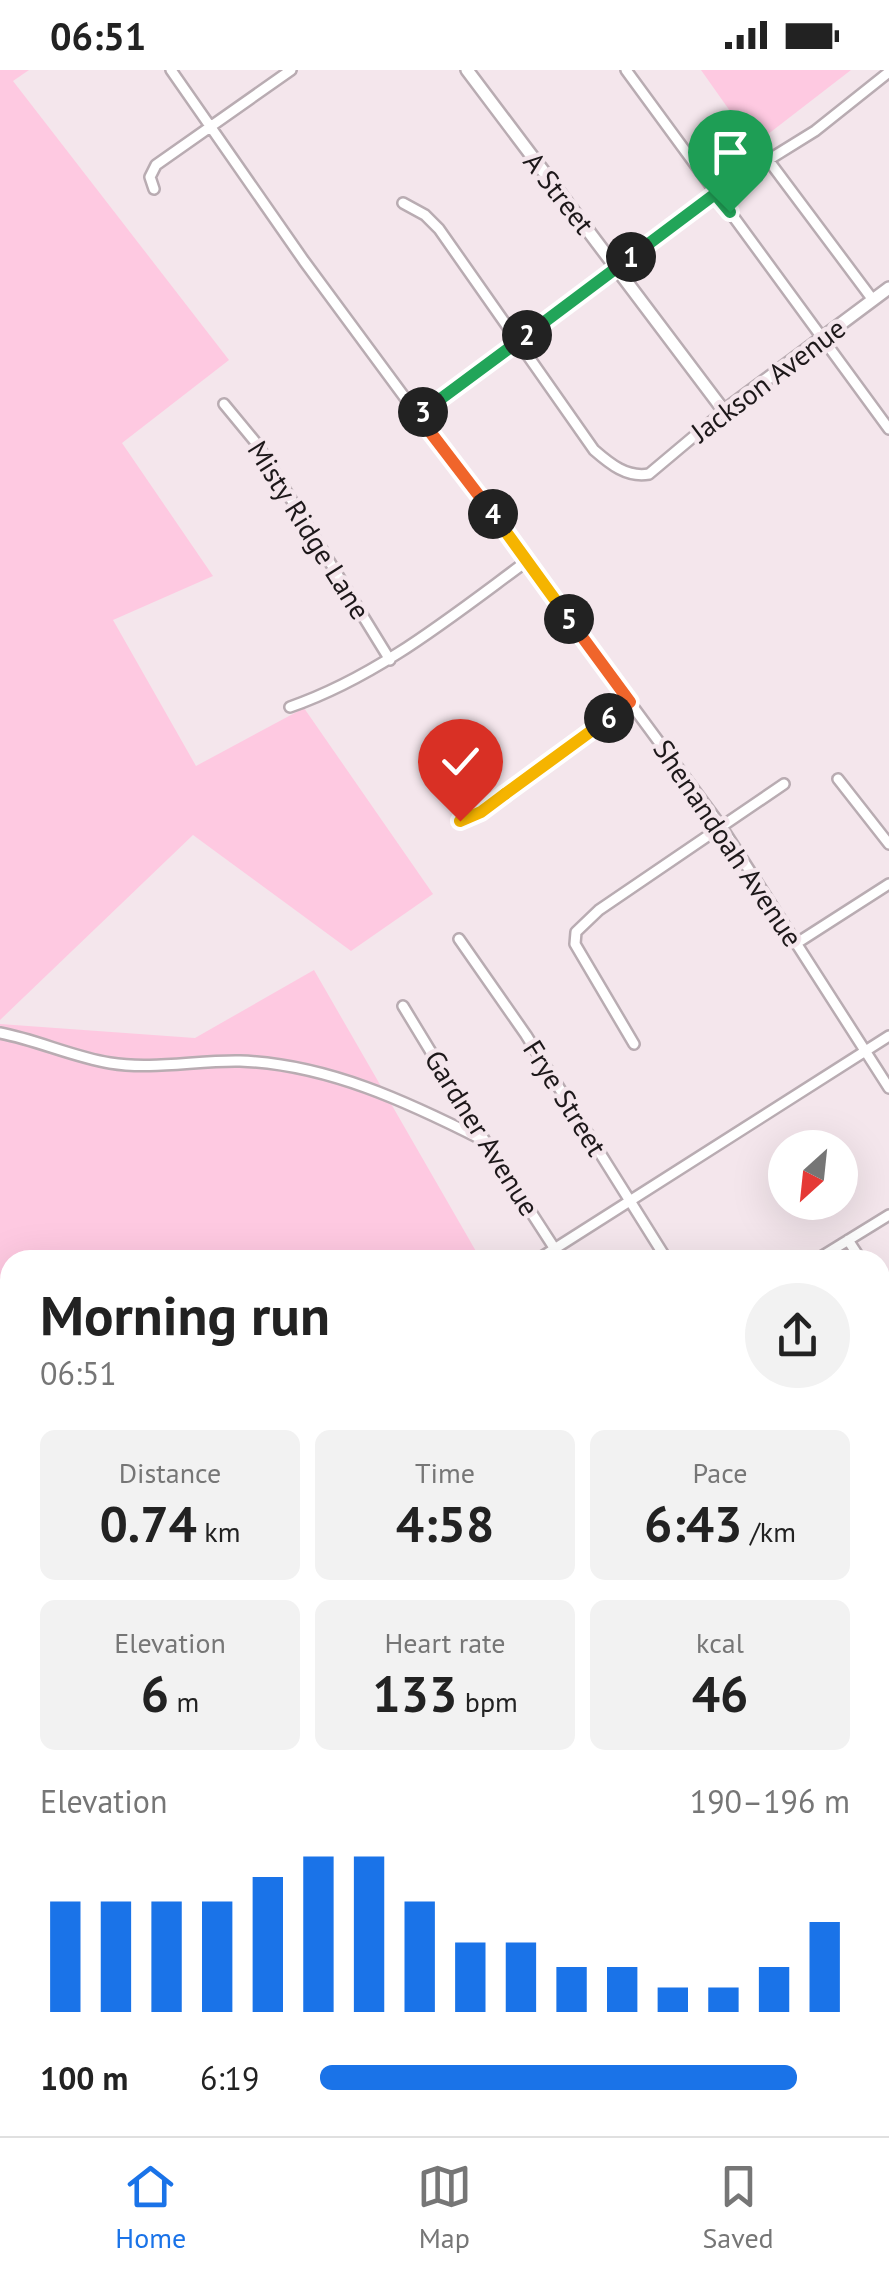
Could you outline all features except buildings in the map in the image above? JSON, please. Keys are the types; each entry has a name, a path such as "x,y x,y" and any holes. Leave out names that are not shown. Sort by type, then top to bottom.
{"street":[{"name":"Shenandoah Avenue","path":"170,70 304,261 721,826 889,1088"},
{"path":"154,189 150,177 153,168 291,70"},
{"name":"A Street","path":"467,70 724,410"},
{"path":"626,70 889,429"},
{"path":"418,416 715,194 815,131 889,72"},
{"path":"770,160 873,300"},
{"path":"403,203 439,228 518,341"},
{"name":"Jackson Avenue","path":"518,341 596,452 629,474 649,474 724,410 889,288"},
{"name":"Misty Ridge Lane","path":"224,404 257,444 390,660"},
{"path":"290,707 390,660 528,561"},
{"path":"460,821 481,812 630,702"},
{"path":"838,779 889,844"},
{"path":"634,1044 575,944 576,932 599,910 784,784"},
{"path":"797,943 889,884"},
{"name":"Frye Street","path":"459,939 526,1035 662,1250"},
{"name":"Gardner Avenue","path":"403,1006 484,1142 555,1250"},
{"path":"0,1033 111,1064 215,1061 322,1072 484,1142"},
{"path":"555,1250 889,1036"},
{"path":"832,1250 889,1214"},
{"path":"848,1240 854,1250"}],"shaded area":[{"path":"0,70 29,70 13,81 229,360 122,443 213,576 113,620 196,766 304,708 433,894 351,951 193,835 0,1020"},
{"path":"701,70 851,70 754,145"},
{"path":"314,970 475,1250 0,1250 0,1024 195,1038"}],"route":[{"path":"460,821 481,812 630,702 418,416 715,194 730,212"}]}
